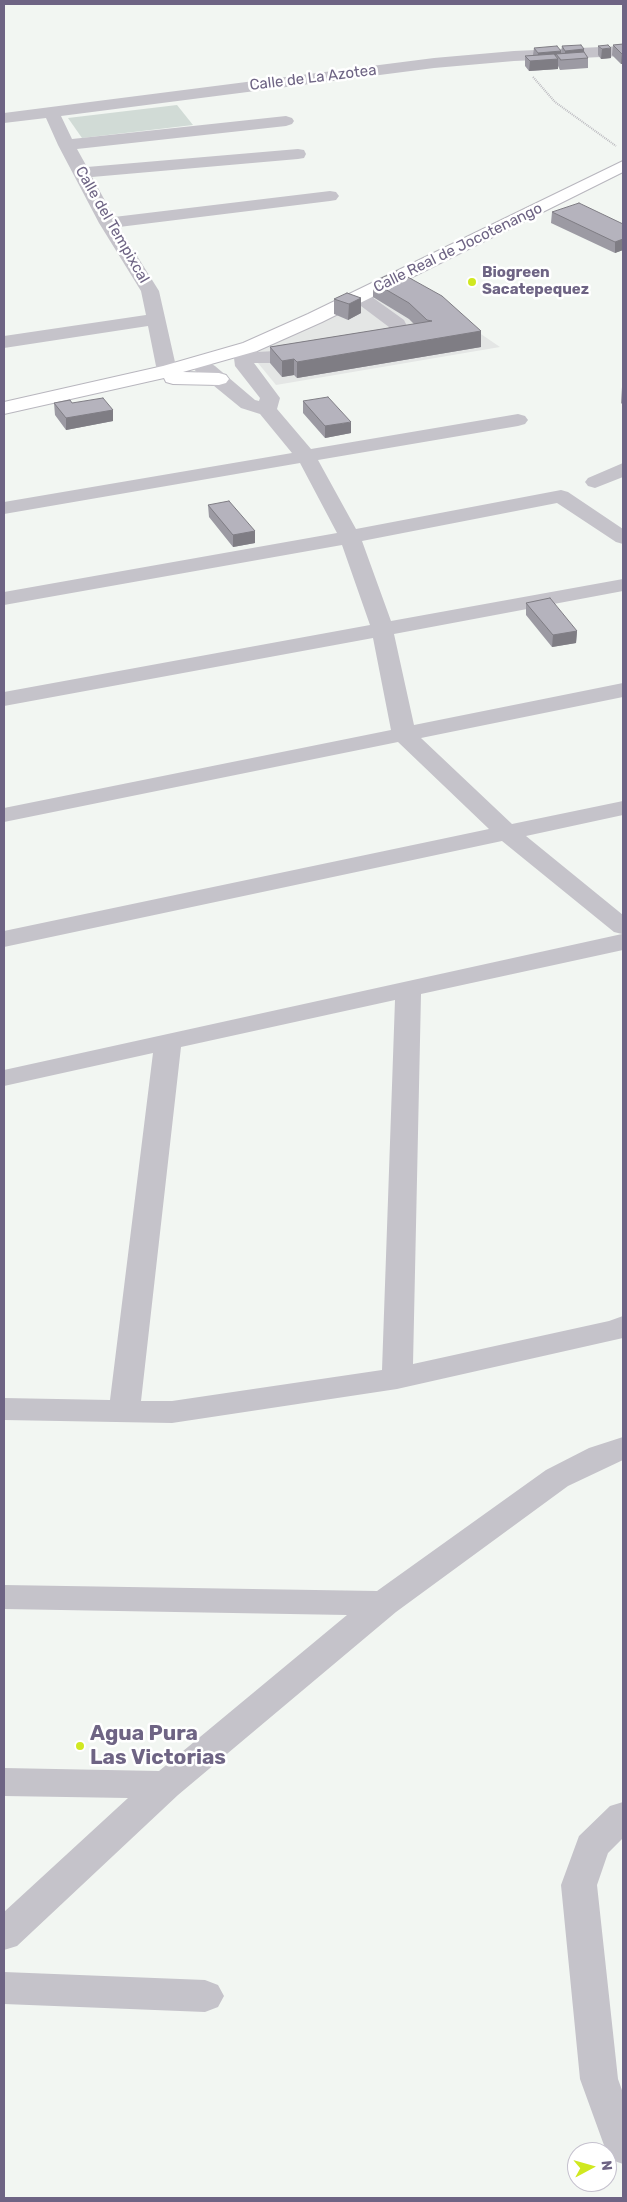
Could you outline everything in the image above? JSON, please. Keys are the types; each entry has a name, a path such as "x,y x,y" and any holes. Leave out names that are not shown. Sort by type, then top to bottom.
{"main road":[{"name":"Calle Real de Jocotenango","path":"4,408 46,400 247,352 623,166"},
{"path":"46,400 170,378 187,377 227,386"}],"street":[{"name":"Calle de La Azotea","path":"4,118 434,63 514,56 623,51"},
{"name":"Calle del Tempixcal","path":"51,112 66,145 108,224 150,291 167,371"},
{"path":"66,145 286,121"},
{"path":"81,173 298,154"},
{"path":"108,224 330,196"},
{"path":"354,342 392,334 399,328 397,324 359,296"},
{"path":"64,315 155,312"},
{"path":"4,342 155,312"},
{"path":"267,410 270,398 245,366 247,352 276,357 324,347"},
{"path":"196,363 208,370 248,404 267,410 306,456 350,537 382,628 404,735 507,833 623,927"},
{"path":"227,386 260,386"},
{"path":"4,508 518,420"},
{"path":"595,482 623,469"},
{"path":"4,599 350,537 561,496 623,538"},
{"path":"4,699 623,585"},
{"path":"4,814 623,690"},
{"path":"4,939 623,808"},
{"path":"4,1078 623,942"},
{"path":"397,1378 408,990"},
{"path":"124,1411 168,1041"},
{"path":"4,1409 172,1412 397,1378 618,1329 623,1326"},
{"path":"4,1935 166,1785 384,1603 557,1478 600,1456 623,1448"},
{"path":"4,1597 384,1603"},
{"path":"4,1782 166,1785"},
{"path":"623,1816 592,1846 580,1885 582,1928 599,2079 623,2147"},
{"path":"4,1988 205,1996"}],"path":[{"path":"514,56 556,102 623,151"}],"shaded area":[{"path":"177,105 193,125 82,138 68,118"},
{"path":"403,281 500,347 276,385 249,352"}],"building":[{"path":"623,44 623,54 613,45"},
{"path":"581,45 584,49 565,51 562,46"},
{"path":"608,45 611,48 602,49 598,46"},
{"path":"557,46 561,51 538,53 534,48"},
{"path":"584,52 588,58 561,60 556,54"},
{"path":"554,54 558,59 530,61 525,56"},
{"path":"579,203 623,224 623,239 615,242 552,212"},
{"path":"397,271 442,296 481,331 297,362 294,359 282,361 270,347 432,321 427,320 409,303 373,282"},
{"path":"347,293 361,298 349,304 334,299"},
{"path":"328,397 351,422 325,426 303,401"},
{"path":"103,398 113,410 66,418 54,403 70,400 72,403"},
{"path":"229,501 255,531 233,535 208,505"},
{"path":"550,598 577,631 553,635 526,603"}],"place":[{"name":"Biogreen Sacatepequez","path":"472,282"},
{"name":"Agua Pura Las Victorias","path":"80,1746"}]}
